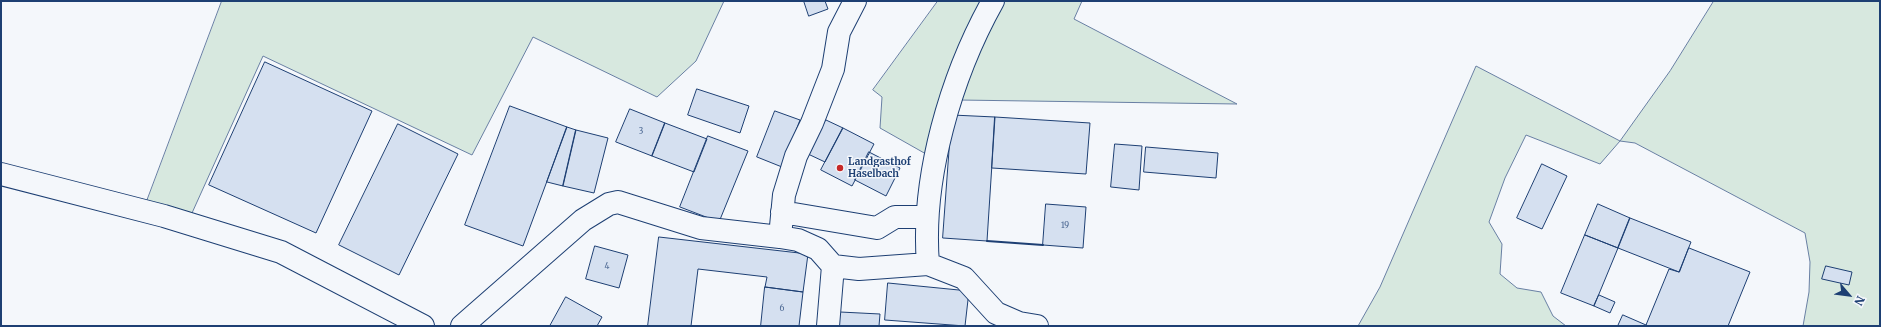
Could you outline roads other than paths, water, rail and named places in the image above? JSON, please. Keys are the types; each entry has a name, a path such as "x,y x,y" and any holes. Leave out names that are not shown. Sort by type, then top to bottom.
{"street":[{"path":"780,237 784,195 796,156 812,123 832,69 839,32 840,7 837,1"},
{"path":"839,32 856,1"},
{"path":"928,264 927,217 936,160 947,109 979,25 993,1"},
{"path":"1,174 164,216 281,252 423,326"},
{"path":"462,326 583,220 609,204 618,202 701,228 798,240 818,249 833,266 859,269 928,264 964,278 996,313 1019,323 1037,326"},
{"path":"782,212 877,228 895,217 927,217"},
{"path":"828,326 833,266"}],"place":[{"name":"Landgasthof Haselbach","path":"840,168"}]}
